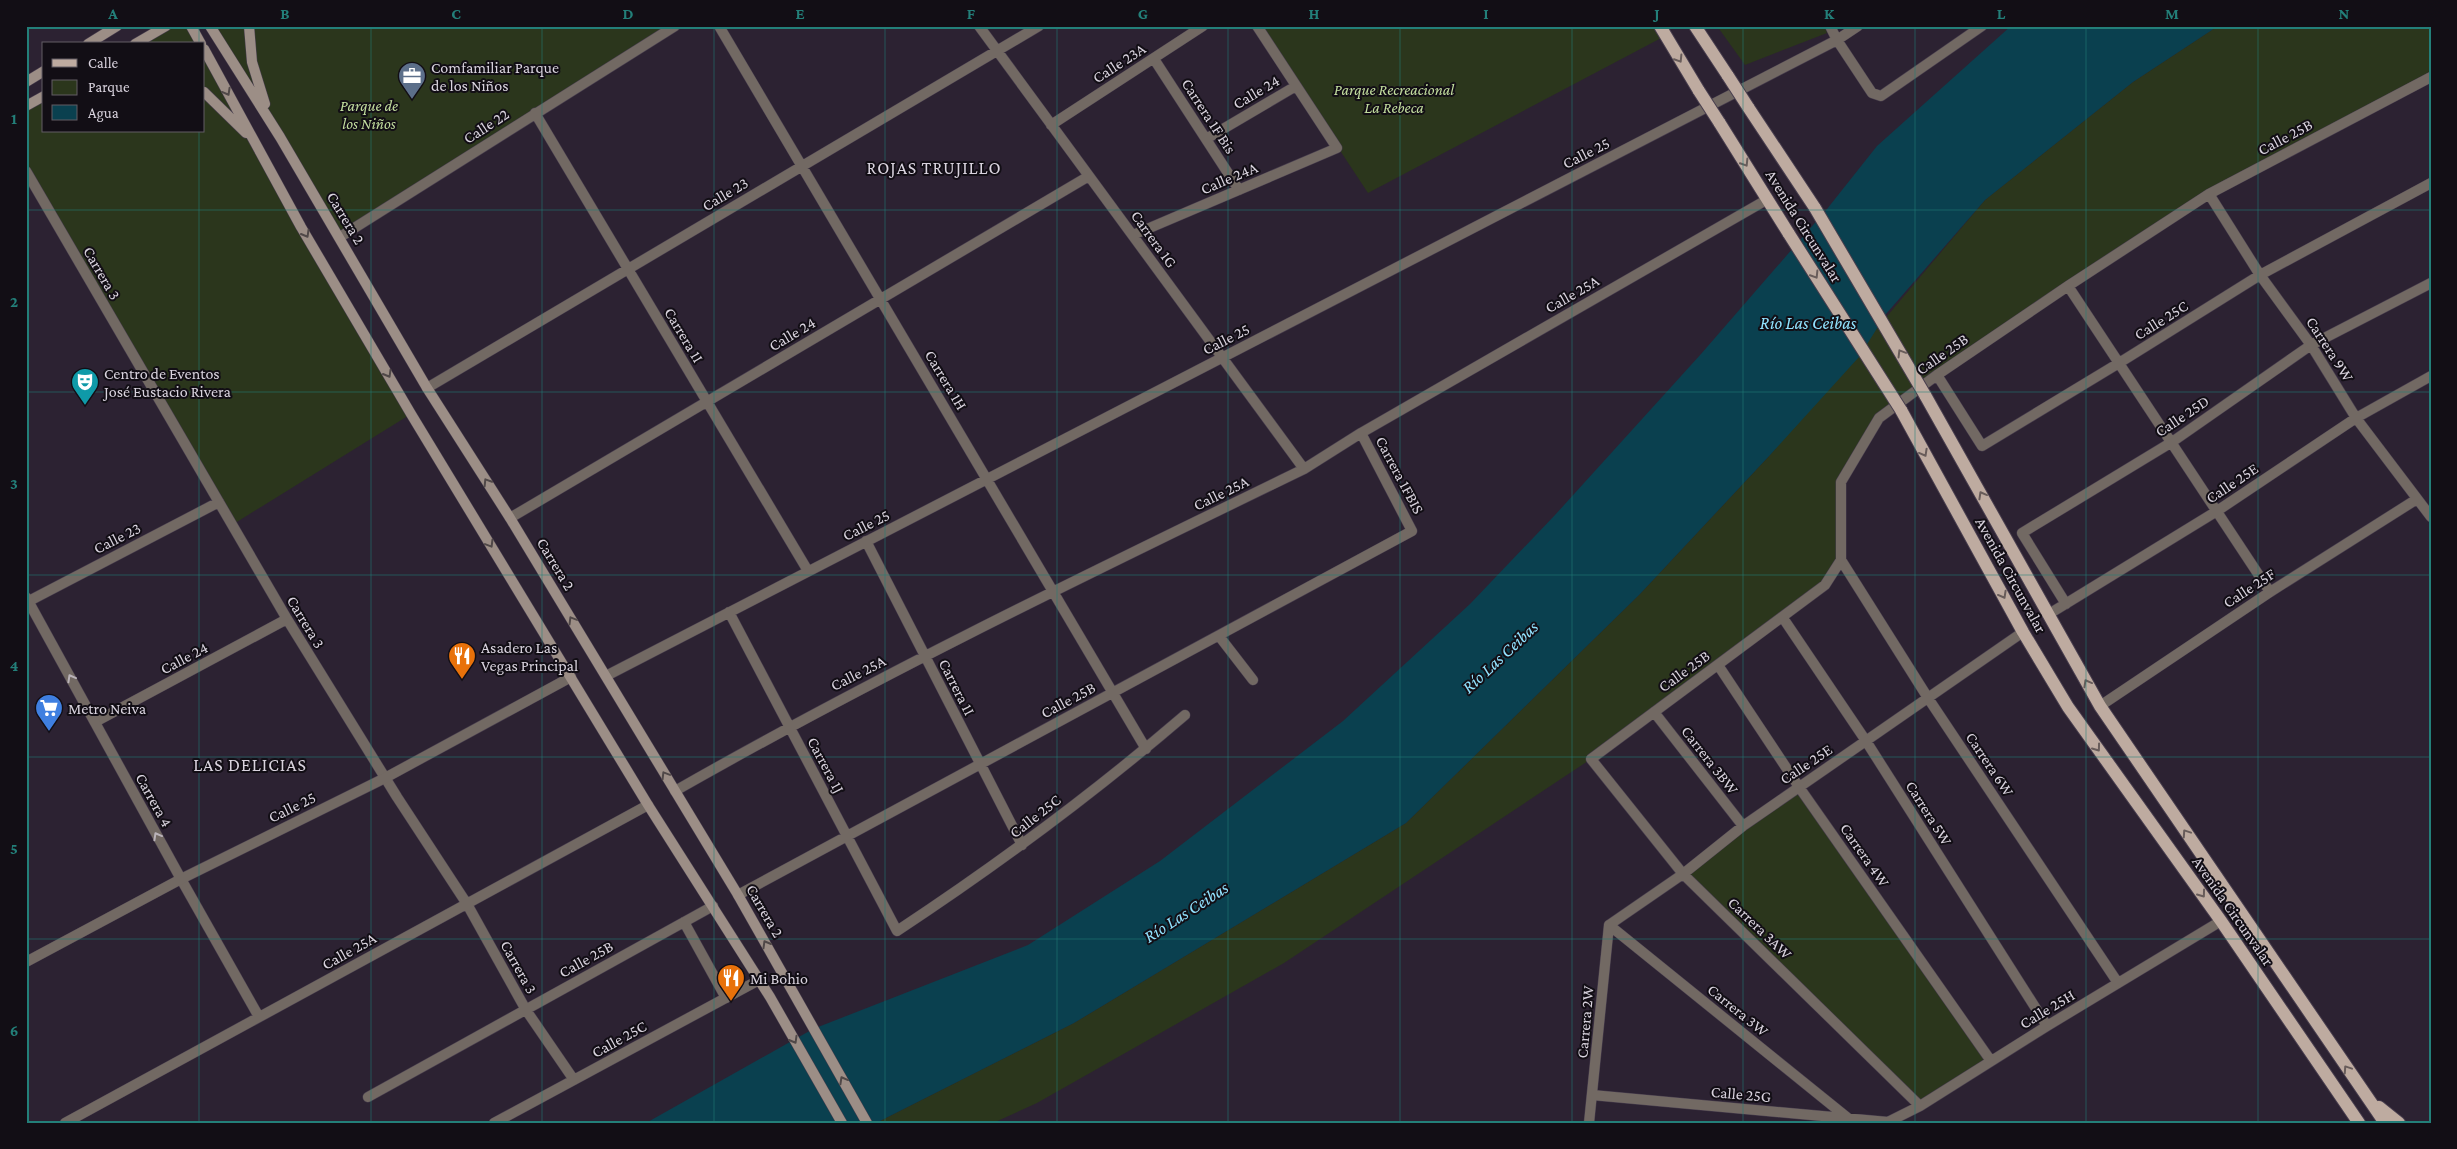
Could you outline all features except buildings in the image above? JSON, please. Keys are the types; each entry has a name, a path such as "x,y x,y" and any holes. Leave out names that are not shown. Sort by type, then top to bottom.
{"main road":[{"path":"91,42 117,26"},
{"path":"138,42 166,26"},
{"path":"191,26 200,42"},
{"name":"Carrera 2","path":"210,26 340,237 427,388 510,518 738,895 867,1123"},
{"path":"249,26 252,62 260,93 280,137"},
{"name":"Avenida Circunvalar","path":"1660,26 1699,91 1901,410 2023,632 2068,707 2221,921 2359,1123"},
{"name":"Avenida Circunvalar","path":"1695,26 1815,208 1925,395 2100,706 2385,1123"},
{"path":"205,51 411,414 648,805 770,998 842,1123"},
{"path":"26,82 42,72"},
{"path":"205,93 256,143"},
{"path":"26,106 42,97"},
{"path":"2366,1096 2399,1123"},
{"path":"2348,1107 2353,1123"}],"street":[{"name":"Calle 22","path":"340,237 675,26"},
{"name":"Carrera 1H","path":"719,26 1146,749"},
{"name":"Carrera 1G","path":"979,26 1304,469"},
{"name":"Calle 23","path":"427,388 1039,26"},
{"name":"Calle 23A","path":"1051,125 1203,26"},
{"path":"1257,26 1296,86"},
{"path":"1830,26 1837,40 1872,93 1881,96 1982,26"},
{"name":"Calle 25","path":"606,676 1837,40 1858,26"},
{"name":"Carrera 1F Bis","path":"1154,59 1239,190"},
{"name":"Calle 25B","path":"1591,759 1825,586 1841,560 1841,482 1879,418 2068,286 2209,194 2431,77"},
{"name":"Calle 24","path":"1206,140 1296,86"},
{"name":"Calle 24A","path":"1133,236 1337,148 1296,86"},
{"name":"Carrera 1I","path":"536,113 808,571"},
{"name":"Carrera 3","path":"26,171 286,619 385,778 467,904 526,1010 574,1080"},
{"name":"Calle 24","path":"510,518 1089,176"},
{"name":"Calle 25C","path":"1938,375 1982,446 2260,275 2431,183"},
{"name":"Carrera 9W","path":"2209,194 2260,275 2311,345 2356,418 2431,517"},
{"name":"Calle 25A","path":"675,791 789,726 924,655 1304,469 1361,433 1768,199"},
{"name":"Calle 25D","path":"2066,604 2022,533 2172,442 2311,345 2431,283"},
{"path":"2068,286 2270,592"},
{"name":"Calle 25E","path":"2049,614 2217,511 2356,418 2431,376"},
{"name":"Carrera 1FBIS","path":"1361,433 1412,531"},
{"name":"Calle 25F","path":"2100,706 2270,592 2417,499"},
{"name":"Calle 23","path":"27,599 219,502"},
{"name":"Calle 25B","path":"738,895 1412,531"},
{"name":"Carrera 1I","path":"866,542 1022,845"},
{"name":"Carrera 6W","path":"1841,560 1928,698 2118,983"},
{"name":"Carrera 4","path":"27,599 260,1017"},
{"name":"Carrera 1J","path":"729,612 897,931"},
{"name":"Carrera 5W","path":"1783,618 1866,741 2047,1026"},
{"name":"Calle 24","path":"96,722 286,619"},
{"name":"Calle 25E","path":"1610,924 1683,874 1743,826 2023,632"},
{"path":"1219,636 1252,680"},
{"name":"Carrera 4W","path":"1718,664 1799,787 1991,1061"},
{"name":"Calle 25","path":"26,962 181,878 385,778 571,677"},
{"name":"Carrera 3BW","path":"1654,712 1743,826"},
{"name":"Calle 25C","path":"897,931 1022,845 1146,749 1185,715"},
{"name":"Carrera 3AW","path":"1591,759 1683,874 1920,1106"},
{"name":"Calle 25A","path":"65,1123 648,805"},
{"name":"Calle 25B","path":"368,1097 713,906"},
{"name":"Calle 25H","path":"1888,1123 1920,1106 2047,1026 2221,921"},
{"path":"684,922 726,998"},
{"name":"Carrera 2W","path":"1590,1123 1610,924"},
{"name":"Carrera 3W","path":"1610,924 1848,1119"},
{"name":"Calle 25C","path":"494,1123 758,980"},
{"name":"Calle 25G","path":"1592,1095 1888,1123"}],"green space":[{"path":"166,26 191,26 200,42 138,42"},
{"name":"Parque de los Niños","path":"210,26 672,26 340,237"},
{"name":"Parque Recreacional La Rebeca","path":"1258,26 1660,26 1665,36 1368,193"},
{"path":"1717,26 1824,26 1827,33 1745,65"},
{"path":"2218,26 2431,26 2431,78 2209,195 1879,418 1841,482 1841,560 1825,585 1591,759 1284,963 1037,1103 993,1123 876,1123 1074,1023 1406,823 1640,594 1770,455 1985,200 2133,82"},
{"path":"205,51 411,414 232,525 26,171 26,106 42,97 42,132 205,132"},
{"path":"1799,788 1990,1060 1920,1103 1683,868"}],"water":[{"name":"Río Las Ceibas","path":"2011,26 2218,26 2133,82 1985,200 1886,314 1859,357 1770,455 1640,594 1406,823 1074,1023 876,1123 646,1123 813,1029 1028,945 1160,861 1343,721 1470,604 1555,515 1701,354 1827,209 1877,146"}],"place":[{"name":"Comfamiliar Parque de los Niños","path":"412,100"},
{"name":"Centro de Eventos José Eustacio Rivera","path":"85,406"},
{"name":"Asadero Las Vegas Principal","path":"462,680"},
{"name":"Metro Neiva","path":"49,732"},
{"name":"Mi Bohio","path":"731,1002"}],"district":[{"name":"ROJAS TRUJILLO","path":"934,168"},
{"name":"LAS DELICIAS","path":"250,765"}]}
